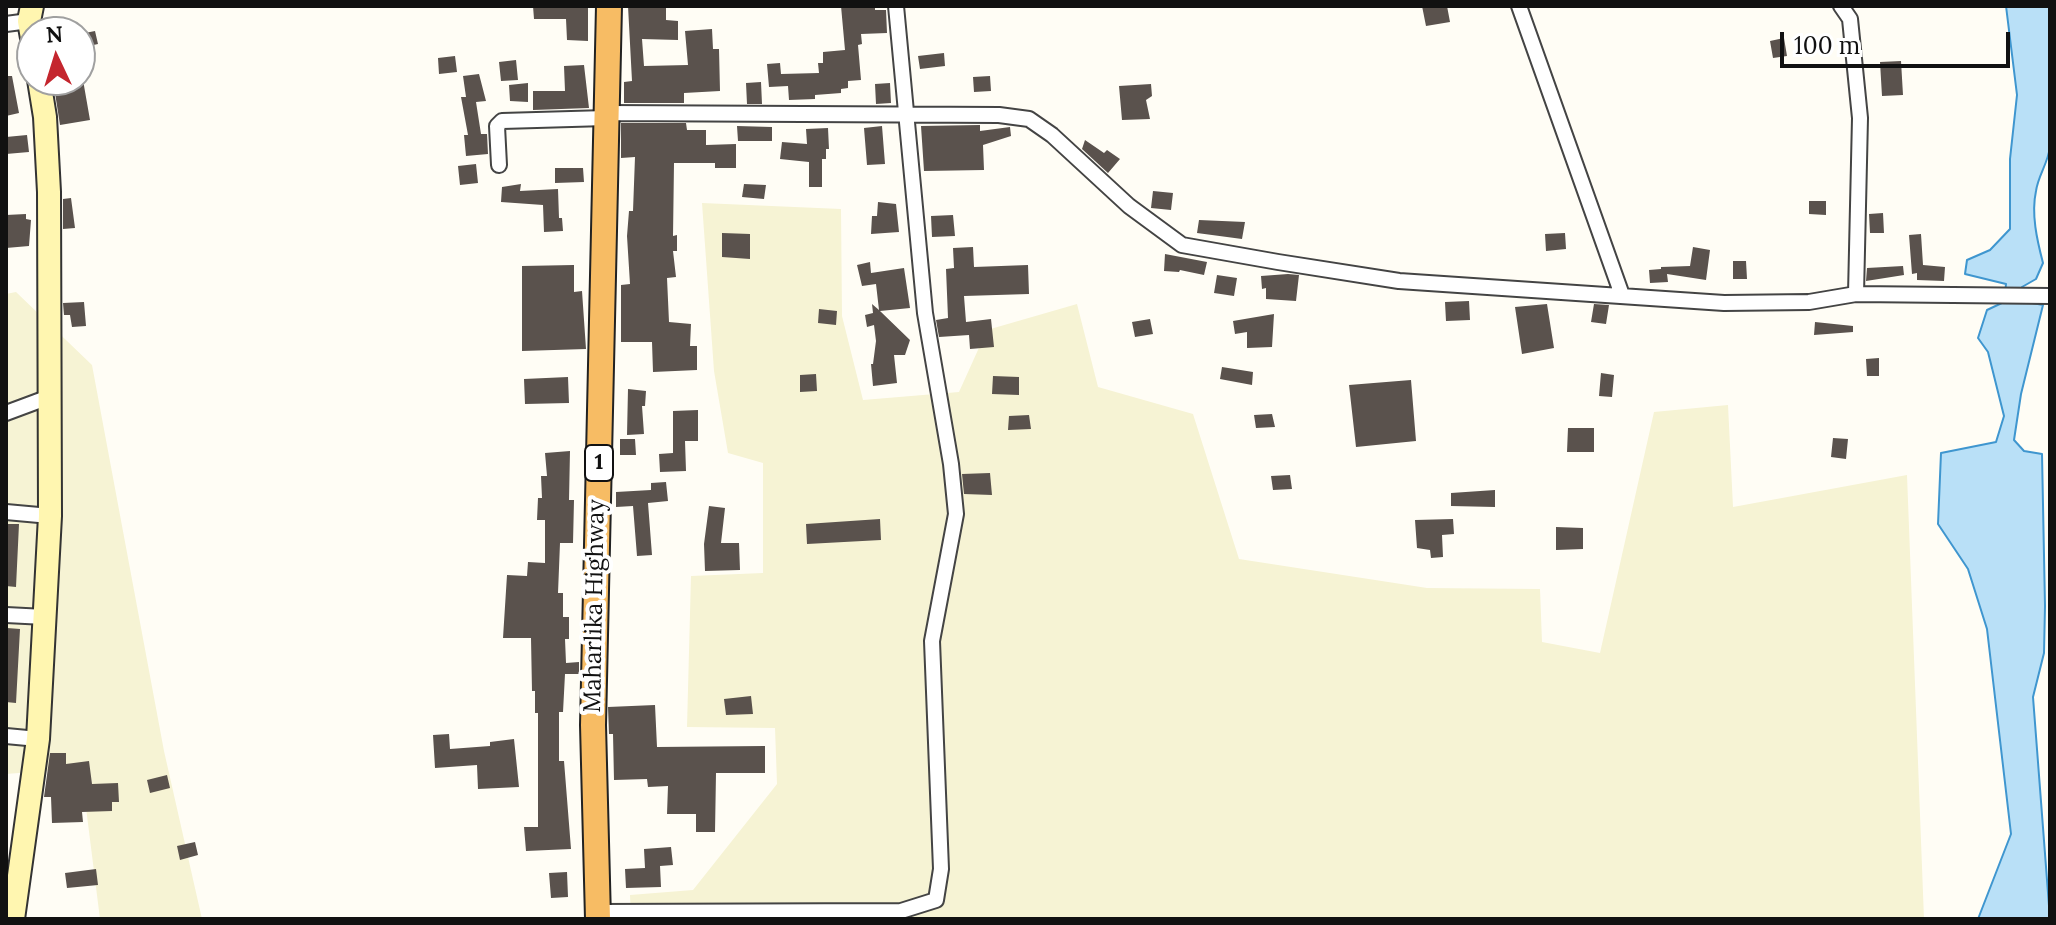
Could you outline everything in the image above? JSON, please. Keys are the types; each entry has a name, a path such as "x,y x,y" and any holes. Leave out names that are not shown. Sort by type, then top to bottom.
{"highway":[{"name":"Maharlika Highway","path":"598,916 593,725 609,6"}],"main road":[{"path":"13,919 38,739 50,516 49,192 42,96"}],"street":[{"path":"598,916 901,911 936,900 941,869 932,641 956,514 951,464 925,313 896,6"},
{"path":"1519,6 1622,295"},
{"path":"1841,6 1850,19 1860,118 1856,294"},
{"path":"499,165 497,126 502,121 607,115 999,115 1029,119 1052,135 1129,206 1182,245 1399,281 1724,303 1809,302 1856,294 2050,296"},
{"path":"6,413 49,397"},
{"path":"6,512 50,516"},
{"path":"6,615 45,617"},
{"path":"6,736 38,739"}],"shaded area":[{"path":"702,203 841,209 842,316 863,400 959,392 987,330 1077,304 1098,387 1193,414 1239,559 1427,588 1540,589 1542,642 1600,653 1654,412 1728,405 1733,507 1907,475 1924,919 631,919 630,895 693,890 777,784 775,728 687,727 691,576 763,573 763,463 728,453 714,371"},
{"path":"16,292 92,365 164,751 202,919 100,919 81,768 6,774 6,294"}],"water":[{"path":"2006,6 2050,6 2050,147 2037,185 2034,209 2043,263 2036,279 2022,287 2022,301 2043,305 2021,394 2014,440 2024,451 2042,454 2044,653 2033,697 2050,919 1978,919 2011,834 1987,629 1968,569 1938,524 1941,453 1996,442 2004,416 1988,352 1978,338 1987,310 2004,302 2006,284 1965,274 1967,260 1990,250 2010,229 2010,159 2017,95"}],"building":[{"path":"533,6 588,6 588,41 567,40 566,19 534,19"},
{"path":"628,6 666,6 666,20 678,21 678,40 642,39 644,66 688,65 685,31 712,29 713,49 719,49 720,91 684,93 684,103 624,103 624,82 632,81"},
{"path":"841,6 875,6 875,10 886,10 887,33 861,34 862,44 858,45 861,80 848,81 848,88 841,89 841,93 815,95 815,99 789,100 788,86 769,87 767,64 780,63 781,74 819,73 818,63 823,63 823,52 845,50"},
{"path":"1422,6 1447,6 1450,22 1426,26"},
{"path":"1784,38 1787,56 1773,58 1770,41"},
{"path":"944,53 945,66 920,69 918,56"},
{"path":"455,56 457,72 439,74 438,58"},
{"path":"516,60 518,80 501,81 499,62"},
{"path":"1901,61 1903,95 1882,96 1880,62"},
{"path":"584,65 589,108 533,110 533,91 565,91 564,66"},
{"path":"479,74 486,101 476,102 481,134 487,134 488,154 466,156 464,135 468,135 461,97 466,97 463,76"},
{"path":"6,76 12,76 19,113 6,116"},
{"path":"990,76 991,91 974,92 973,77"},
{"path":"761,82 762,104 747,104 746,83"},
{"path":"528,83 528,102 510,101 509,85"},
{"path":"890,83 891,103 876,104 875,84"},
{"path":"1151,84 1152,96 1146,100 1150,119 1122,120 1119,86"},
{"path":"55,96 86,96 90,120 60,125"},
{"path":"621,123 686,123 687,130 706,130 706,145 736,144 736,168 715,168 715,163 674,163 673,236 677,235 677,251 673,251 676,277 667,278 669,322 691,324 690,346 697,346 697,370 653,372 652,342 621,342 621,285 630,284 627,236 629,211 633,211 635,157 621,158"},
{"path":"980,125 980,131 1010,127 1011,136 983,145 984,170 924,171 921,126"},
{"path":"737,126 772,127 772,141 738,141"},
{"path":"882,126 885,164 867,165 864,128"},
{"path":"828,128 829,149 826,149 826,159 822,159 822,187 809,187 809,162 780,159 782,142 807,144 806,129"},
{"path":"27,135 29,152 6,154 6,137"},
{"path":"1085,140 1120,159 1108,173 1082,149"},
{"path":"476,164 478,183 460,185 458,166"},
{"path":"555,168 583,168 584,182 555,183"},
{"path":"521,184 520,191 558,189 559,218 562,218 563,231 544,232 543,205 501,202 502,187"},
{"path":"744,184 766,185 764,199 742,197"},
{"path":"1153,191 1173,193 1171,210 1151,208"},
{"path":"71,198 75,228 63,229 63,199"},
{"path":"1809,201 1826,201 1826,215 1809,214"},
{"path":"878,202 896,204 899,232 871,234 872,216 877,216"},
{"path":"1883,213 1884,233 1870,233 1869,214"},
{"path":"26,214 26,219 31,220 29,246 6,248 6,215"},
{"path":"953,215 955,236 932,237 931,216"},
{"path":"1199,220 1245,222 1242,239 1197,233"},
{"path":"722,233 750,234 750,259 722,257"},
{"path":"1565,233 1566,249 1546,251 1545,234"},
{"path":"1921,234 1923,265 1945,267 1944,281 1917,280 1917,273 1912,274 1909,235"},
{"path":"973,247 974,267 1028,265 1029,294 964,296 966,322 991,319 994,347 970,349 969,335 939,337 936,320 948,318 946,269 954,268 953,248"},
{"path":"1693,247 1710,250 1706,280 1667,274 1668,282 1650,283 1649,270 1690,266"},
{"path":"1165,254 1207,262 1204,275 1180,270 1164,271"},
{"path":"1733,261 1746,261 1747,279 1733,279"},
{"path":"870,262 871,273 904,268 910,308 880,311 910,340 905,355 894,355 897,383 873,386 871,364 876,341 874,325 867,327 865,315 873,313 872,304 879,310 876,284 862,286 857,265"},
{"path":"574,265 574,292 582,291 586,349 522,351 522,266"},
{"path":"1903,266 1904,275 1866,281 1867,268"},
{"path":"1217,275 1237,278 1234,296 1214,293"},
{"path":"1299,275 1296,301 1266,299 1261,276"},
{"path":"1469,301 1470,320 1446,321 1445,302"},
{"path":"84,302 86,326 72,327 70,315 64,315 63,303"},
{"path":"1547,304 1554,348 1522,354 1515,307"},
{"path":"1594,304 1609,305 1606,324 1591,322"},
{"path":"819,309 837,311 836,325 818,323"},
{"path":"1274,314 1272,347 1247,348 1247,332 1235,334 1233,321"},
{"path":"1150,319 1153,334 1135,337 1132,322"},
{"path":"1815,322 1853,326 1853,332 1814,335"},
{"path":"1879,358 1879,376 1867,376 1866,359"},
{"path":"1222,367 1253,372 1252,385 1220,379"},
{"path":"1601,373 1614,375 1612,397 1599,396"},
{"path":"816,374 817,391 800,392 800,375"},
{"path":"993,376 1019,377 1019,395 992,394"},
{"path":"568,377 569,403 525,404 524,379"},
{"path":"1411,380 1416,441 1356,447 1349,385"},
{"path":"628,389 646,391 645,406 642,406 644,434 627,435"},
{"path":"698,410 698,441 685,441 686,471 660,472 659,454 673,453 673,411"},
{"path":"1272,414 1275,427 1256,428 1254,415"},
{"path":"1029,415 1031,429 1008,430 1009,416"},
{"path":"1568,428 1594,428 1594,452 1567,452"},
{"path":"1833,438 1848,439 1846,459 1831,457"},
{"path":"620,439 635,439 636,455 620,455"},
{"path":"570,451 569,500 574,500 573,543 560,543 558,593 563,593 563,617 569,617 569,639 565,639 566,663 579,662 579,674 565,674 563,712 559,712 559,761 564,761 571,849 526,851 524,827 538,827 538,713 535,713 535,691 532,691 531,638 503,638 507,575 527,576 528,562 545,563 545,520 537,520 538,498 542,498 541,476 547,476 545,453"},
{"path":"990,473 992,495 964,494 962,474"},
{"path":"1290,475 1292,489 1273,490 1271,476"},
{"path":"666,482 668,501 648,503 652,555 637,556 633,506 616,507 616,492 651,490 651,483"},
{"path":"1495,490 1495,507 1451,506 1451,493"},
{"path":"709,506 725,508 721,543 739,543 740,570 705,571 704,544"},
{"path":"880,519 881,540 807,544 806,524"},
{"path":"1453,519 1454,534 1442,535 1443,557 1431,558 1430,550 1417,548 1415,520"},
{"path":"6,524 19,524 16,587 6,586"},
{"path":"1556,527 1583,528 1583,549 1556,550"},
{"path":"7,628 20,629 16,703 6,702"},
{"path":"751,696 753,714 726,715 724,699"},
{"path":"655,705 657,747 765,746 765,773 716,773 715,832 696,832 696,814 667,814 668,786 648,787 647,779 614,780 613,734 609,734 608,707"},
{"path":"449,734 450,749 490,746 490,742 514,739 519,787 478,789 477,765 435,768 433,735"},
{"path":"50,753 66,753 66,764 89,761 92,784 118,783 119,802 112,802 112,811 82,812 83,822 52,823 51,797 44,797"},
{"path":"167,775 170,788 150,793 147,780"},
{"path":"195,842 198,855 180,860 177,846"},
{"path":"671,847 673,865 660,866 661,887 626,888 625,869 645,868 644,849"},
{"path":"96,869 98,885 67,888 65,873"},
{"path":"567,872 568,897 551,898 549,873"}]}
